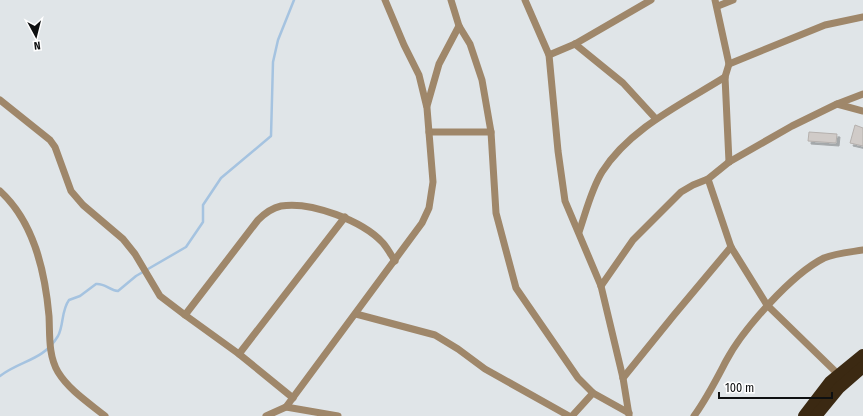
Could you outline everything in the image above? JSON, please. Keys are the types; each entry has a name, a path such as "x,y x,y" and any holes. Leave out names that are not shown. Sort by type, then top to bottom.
{"highway":[{"path":"816,416 843,377 863,355"},
{"path":"804,416 821,391 843,377 863,367"}],"street":[{"path":"266,416 286,407 422,223 429,208 433,182 427,108 419,75 385,0"},
{"path":"451,0 459,26 470,44 480,74 487,104 491,132 496,213 516,288 568,366 593,393 629,414"},
{"path":"525,0 549,55 558,151 565,201 601,286 623,378 629,414"},
{"path":"549,55 575,44 651,0"},
{"path":"729,162 725,77 729,64 716,3 733,0"},
{"path":"729,64 824,25 863,17"},
{"path":"427,108 439,64 459,26"},
{"path":"575,44 623,83 656,119"},
{"path":"579,232 595,184 602,172 618,152 656,119 725,77"},
{"path":"601,286 633,240 681,192 693,185 708,180 729,162 792,126 837,104 863,94"},
{"path":"0,100 50,140 55,147 72,191 83,205 123,239 135,254 160,296 184,316 239,354 293,398"},
{"path":"837,104 863,111"},
{"path":"430,132 491,132"},
{"path":"708,180 731,247 767,306 843,377"},
{"path":"0,191 21,215 30,231 44,280 53,357 58,372 82,398 104,416"},
{"path":"184,316 258,220 269,211 282,206 292,205 345,217 378,238 388,250 394,261"},
{"path":"239,354 345,217"},
{"path":"623,378 674,314 731,247"},
{"path":"694,416 712,388 730,354 767,306 804,272 825,258 863,250"},
{"path":"356,314 435,334 484,369 570,416 593,393"},
{"path":"286,407 338,416"}],"building":[{"path":"855,125 863,128 863,146 850,143"},
{"path":"809,132 837,134 836,143 808,141"}],"waterway":[{"path":"0,376 46,351 60,332 66,304 69,300 80,296 96,284 118,291 136,276 186,247 203,222 203,205 221,178 271,136 273,62 278,40 294,0"}]}
